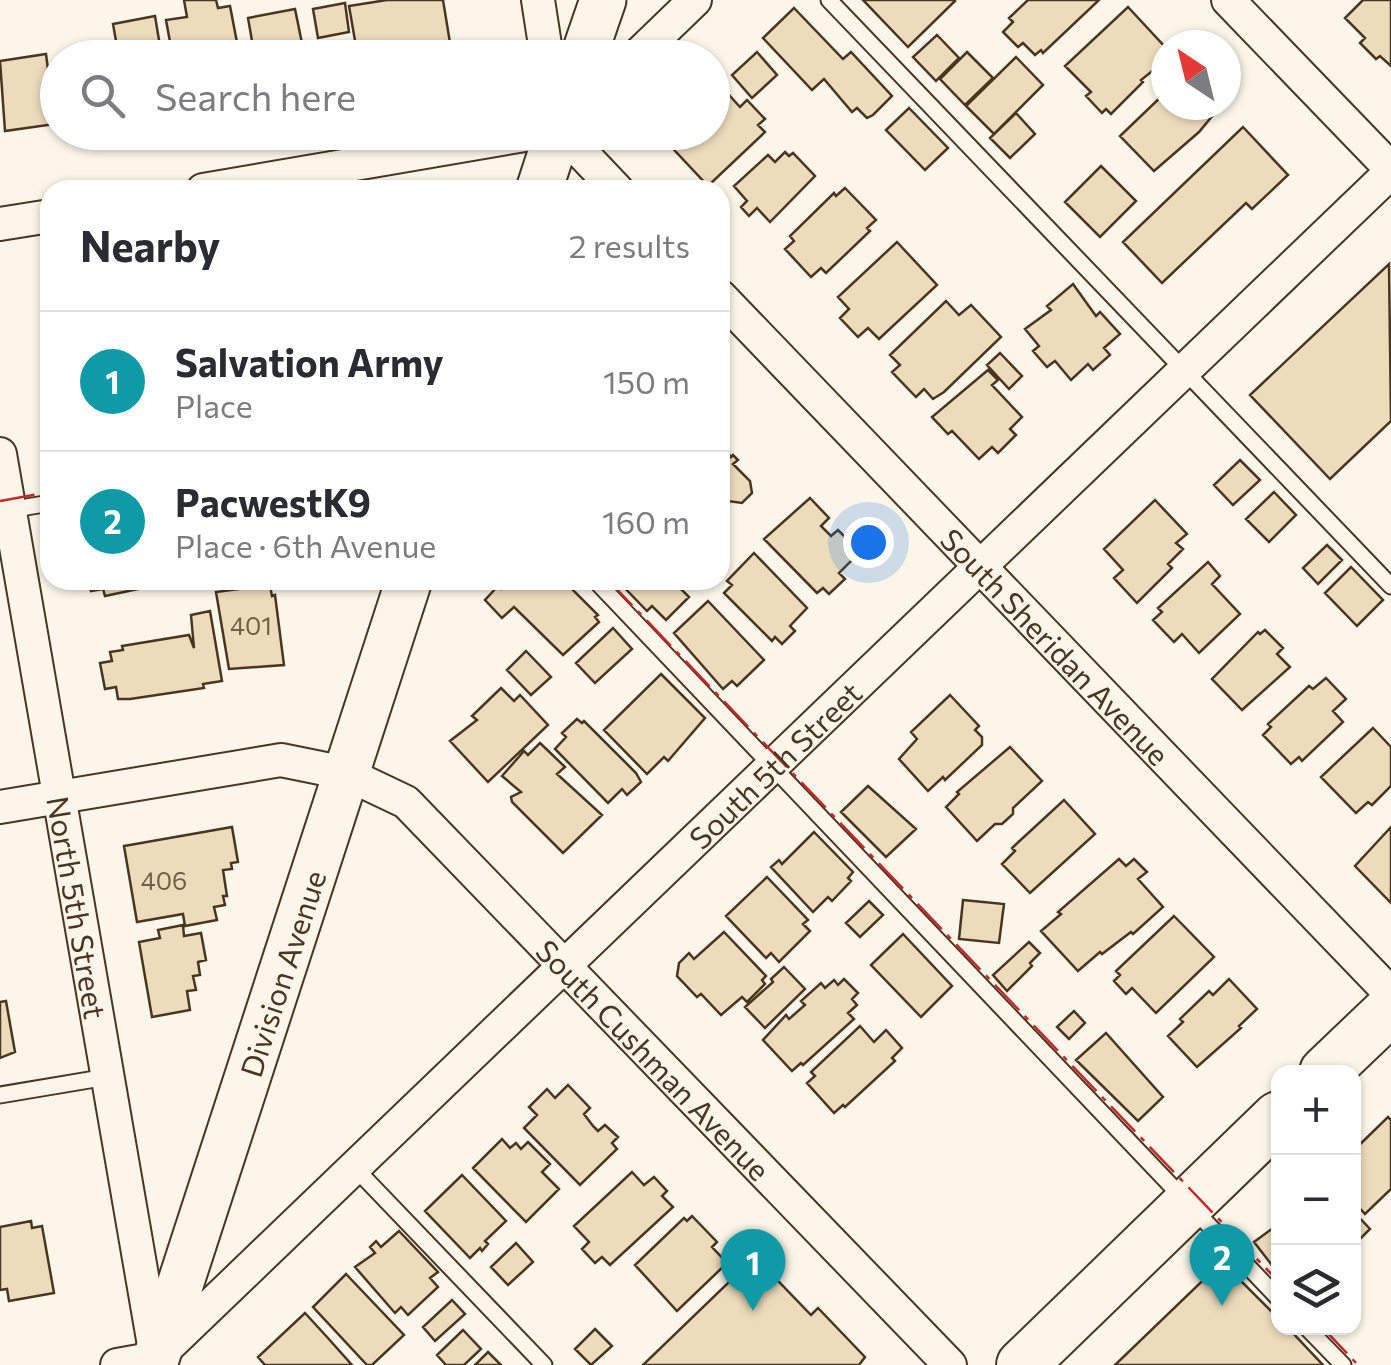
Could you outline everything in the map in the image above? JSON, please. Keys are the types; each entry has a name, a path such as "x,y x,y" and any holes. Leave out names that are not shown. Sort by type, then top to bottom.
{"main road":[{"path":"590,40 602,0"},
{"path":"543,180 553,150"},
{"name":"Division Avenue","path":"147,1363 407,590"},
{"path":"1332,1065 1391,1009"},
{"path":"1022,1365 1271,1125"}],"street":[{"path":"538,0 544,40"},
{"path":"654,40 695,0"},
{"path":"1228,0 1391,170"},
{"path":"261,180 437,150"},
{"path":"578,150 608,180"},
{"name":"South 5th Street","path":"147,1363 1391,170"},
{"path":"0,224 40,218"},
{"name":"South Sheridan Avenue","path":"730,306 1391,994"},
{"name":"North 5th Street","path":"0,454 5,510 107,1077 147,1363"},
{"name":"South Cushman Avenue","path":"0,806 280,760 345,774 406,802 950,1365"}],"lane":[{"path":"828,0 1391,586"},
{"path":"5,510 40,505"},
{"path":"605,590 1271,1291"},
{"path":"0,1095 107,1077"},
{"path":"354,1168 544,1365"},
{"path":"1314,1335 1343,1365"}],"building":[{"path":"184,0 216,0 218,8 230,6 237,40 170,40 166,20 187,17"},
{"path":"387,0 443,0 450,40 355,40 349,6"},
{"path":"863,0 954,0 955,1 908,47"},
{"path":"1028,0 1099,0 1043,53 1041,50 1035,55 1023,43 1018,47 1003,32 1013,22 1009,18"},
{"path":"1363,0 1391,0 1391,66 1380,56 1376,59 1360,43 1365,38 1345,18"},
{"path":"345,3 349,32 318,38 313,9"},
{"path":"1128,7 1151,32 1151,72 1111,114 1106,109 1102,113 1086,96 1091,92 1065,66"},
{"path":"794,8 843,59 851,52 892,96 873,115 867,118 857,108 852,112 824,79 812,90 763,38"},
{"path":"295,9 301,40 252,40 248,18"},
{"path":"155,16 159,40 116,40 113,24"},
{"path":"937,35 959,58 936,81 913,57"},
{"path":"757,52 777,75 752,98 732,75"},
{"path":"967,52 993,78 965,105 940,79"},
{"path":"40,55 40,126 5,131 0,61"},
{"path":"1016,57 1043,85 994,134 966,106"},
{"path":"730,96 740,107 747,100 765,119 758,125 765,132 714,180 702,180 674,150 730,150"},
{"path":"1151,106 1151,120 1209,120 1154,171 1120,136"},
{"path":"909,108 948,148 925,170 886,130"},
{"path":"1016,113 1035,134 1010,158 990,138"},
{"path":"1243,127 1288,175 1252,209 1246,203 1162,283 1123,242"},
{"path":"785,152 789,156 793,153 815,176 770,222 757,208 749,216 741,207 747,201 734,186 768,155 775,162"},
{"path":"1101,166 1136,201 1100,237 1065,202"},
{"path":"845,188 876,220 867,228 870,231 826,273 821,268 811,277 785,249 794,241 790,236 834,193 836,196"},
{"path":"897,242 937,285 879,339 868,328 858,337 840,318 849,309 838,297"},
{"path":"1389,264 1391,421 1330,479 1250,395"},
{"path":"1073,284 1096,316 1100,312 1120,334 1104,348 1110,355 1093,370 1088,364 1071,380 1055,361 1047,367 1033,351 1039,346 1025,329 1051,310 1047,306"},
{"path":"946,301 959,315 971,305 1001,337 944,392 933,399 924,389 916,397 892,372 900,365 890,355"},
{"path":"1000,353 1022,376 1009,389 987,365"},
{"path":"988,370 998,380 992,385 1022,417 1010,429 1016,435 998,453 992,447 979,459 932,417"},
{"path":"730,456 738,460 733,464 750,481 752,493 742,503 730,501"},
{"path":"1240,460 1260,480 1233,505 1214,485"},
{"path":"1274,492 1296,515 1269,542 1246,519"},
{"path":"810,498 829,518 821,526 831,536 838,530 860,552 839,573 845,579 829,594 823,588 817,593 764,539"},
{"path":"1155,500 1187,534 1176,543 1183,549 1168,564 1172,568 1137,603 1114,578 1123,570 1104,549"},
{"path":"1327,545 1342,560 1318,584 1303,568"},
{"path":"754,553 807,608 790,626 795,631 782,644 775,637 772,641 724,593 732,585 730,578"},
{"path":"1208,562 1220,576 1212,584 1240,614 1199,653 1182,634 1174,642 1153,620 1162,612 1158,608"},
{"path":"1351,567 1383,600 1357,626 1325,593"},
{"path":"103,590 133,590 105,596"},
{"path":"271,590 275,595 284,665 229,669 216,592"},
{"path":"494,590 573,590 598,615 595,617 599,622 563,655 514,607 502,618 485,600"},
{"path":"627,590 682,590 689,597 666,620 652,606 647,611"},
{"path":"708,601 764,660 737,686 732,681 723,689 674,633"},
{"path":"210,611 222,681 203,684 204,688 130,699 118,699 116,687 105,689 100,663 112,661 110,652 123,650 122,646 189,635 194,648 191,615"},
{"path":"613,628 632,649 595,683 576,663"},
{"path":"1265,630 1283,648 1277,654 1290,667 1242,710 1212,679 1258,632"},
{"path":"526,651 551,677 531,695 507,670"},
{"path":"661,674 705,718 668,761 664,757 647,774 604,730"},
{"path":"1326,678 1346,699 1333,711 1343,722 1302,761 1299,757 1291,764 1263,735 1271,727 1268,724 1309,686 1313,689"},
{"path":"501,688 514,701 520,695 548,725 488,782 450,741 477,720 472,716"},
{"path":"950,695 979,726 975,730 982,737 982,745 928,791 899,759 917,739 911,732"},
{"path":"577,719 584,721 636,773 641,782 627,795 622,789 608,803 555,749 566,737 562,733"},
{"path":"1373,728 1391,747 1391,786 1372,805 1368,802 1356,813 1321,777"},
{"path":"540,743 565,767 557,774 602,815 563,853 512,802 511,797 521,792 502,776 524,751 528,755"},
{"path":"1010,747 1042,781 1013,808 1013,814 977,841 946,807 957,792"},
{"path":"868,786 916,829 886,857 841,812"},
{"path":"1064,800 1095,834 1030,893 1002,864 1015,851 1012,848"},
{"path":"232,827 238,862 231,863 232,869 223,870 227,896 223,896 225,905 214,907 217,920 185,926 183,914 137,922 124,846"},
{"path":"1391,827 1391,903 1355,866"},
{"path":"814,832 853,872 848,878 851,881 832,901 828,897 813,912 771,867 779,860 782,864"},
{"path":"1119,859 1126,866 1134,859 1147,872 1138,879 1163,907 1133,934 1100,952 1078,971 1041,931"},
{"path":"767,877 808,920 803,924 810,931 779,962 771,953 766,958 726,916"},
{"path":"963,900 1004,904 999,943 959,939"},
{"path":"869,901 883,915 860,937 846,923"},
{"path":"1174,916 1214,957 1156,1013 1132,988 1126,994 1114,981 1120,975 1116,971"},
{"path":"183,925 184,936 201,933 206,960 198,962 200,975 193,976 196,990 187,991 190,1010 152,1017 139,942 160,938 158,930"},
{"path":"724,932 766,976 762,980 765,984 747,1002 742,997 721,1015 677,976 679,963 689,953 694,959"},
{"path":"903,934 952,986 921,1017 871,965"},
{"path":"1029,942 1040,953 1007,991 993,975"},
{"path":"784,967 805,989 765,1028 745,1007"},
{"path":"844,979 858,993 852,999 857,1005 848,1013 854,1019 792,1071 763,1040 786,1015 789,1019 805,1005 801,1001 821,983 825,988 834,980 838,985"},
{"path":"1229,979 1257,1009 1197,1067 1168,1036 1209,991 1213,995"},
{"path":"6,1001 15,1052 0,1058 0,1002"},
{"path":"1074,1011 1085,1023 1069,1039 1057,1027"},
{"path":"860,1026 874,1042 886,1030 902,1048 892,1058 895,1061 834,1113 807,1083 815,1076 811,1072"},
{"path":"1106,1033 1163,1097 1138,1121 1076,1060"},
{"path":"568,1085 590,1108 584,1114 593,1126 598,1131 605,1125 618,1137 612,1143 617,1149 580,1185 524,1128 537,1115 529,1107 547,1089 555,1098"},
{"path":"1388,1117 1391,1120 1391,1189 1365,1214 1361,1210 1361,1143"},
{"path":"502,1139 510,1148 516,1143 521,1149 528,1142 550,1164 542,1172 559,1189 526,1222 473,1168"},
{"path":"632,1172 644,1185 654,1177 667,1191 662,1196 673,1207 610,1265 602,1257 595,1263 582,1249 589,1242 574,1226"},
{"path":"462,1175 506,1221 485,1241 488,1244 482,1251 480,1248 470,1258 425,1211"},
{"path":"692,1216 717,1242 712,1247 727,1263 677,1311 635,1265 684,1218 687,1221"},
{"path":"1361,1219 1370,1229 1361,1238"},
{"path":"31,1221 32,1228 42,1226 54,1293 9,1301 7,1289 0,1290 0,1227"},
{"path":"1271,1229 1271,1264 1254,1242"},
{"path":"399,1231 438,1272 430,1278 438,1287 408,1315 401,1307 395,1313 355,1267 375,1253 370,1247 376,1241 381,1247"},
{"path":"516,1243 533,1262 508,1285 491,1267"},
{"path":"755,1257 811,1315 818,1308 865,1357 859,1365 643,1365"},
{"path":"1222,1262 1271,1311 1271,1335 1295,1335 1323,1365 1115,1365"},
{"path":"346,1274 404,1335 372,1365 367,1365 313,1307"},
{"path":"452,1300 465,1314 435,1341 423,1327"},
{"path":"305,1313 352,1365 265,1365 258,1357"},
{"path":"595,1329 612,1346 591,1365 575,1349"},
{"path":"463,1330 481,1349 464,1365 446,1365 437,1355"},
{"path":"488,1352 501,1365 475,1365"}],"power":[{"path":"0,501 40,494"},
{"path":"618,590 1271,1274"},
{"path":"1330,1335 1358,1365"}],"place":[{"name":"PacwestK9","path":"1222,1306"},
{"name":"Salvation Army","path":"753,1311"}]}
